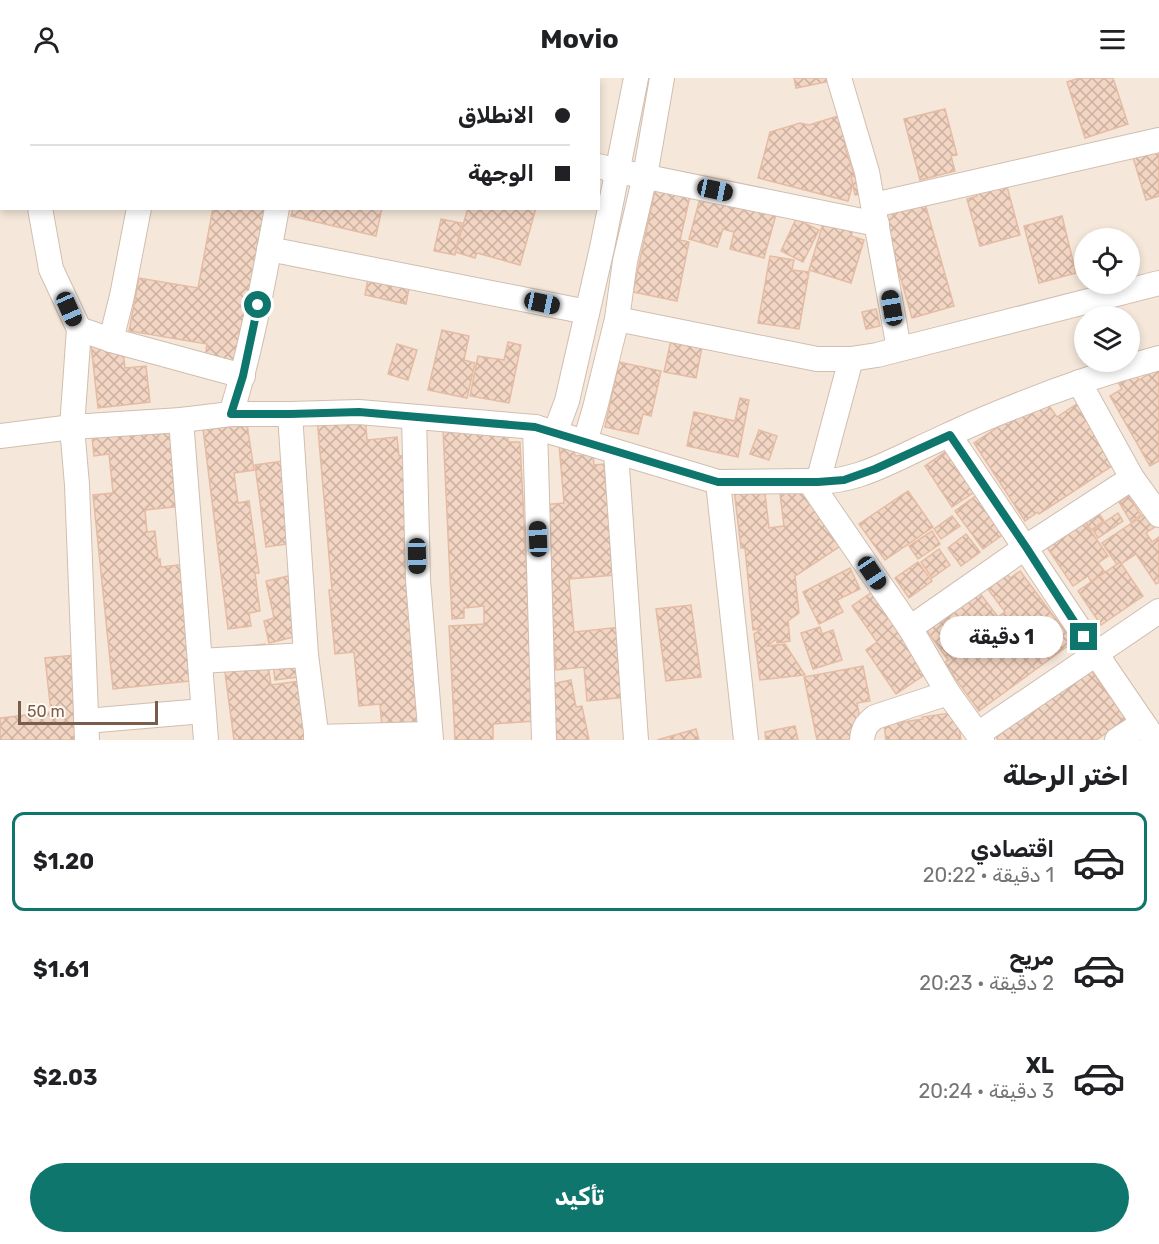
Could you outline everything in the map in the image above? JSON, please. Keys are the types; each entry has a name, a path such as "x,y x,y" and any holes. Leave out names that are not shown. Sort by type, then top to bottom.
{"street":[{"path":"544,740 545,430 567,401 603,248 608,169 636,78"},
{"path":"585,442 617,319 625,261 645,176 662,78"},
{"path":"839,78 867,172 899,349"},
{"path":"608,169 875,215 1159,140"},
{"path":"40,210 51,269 78,329 72,427 77,485 87,730 203,711"},
{"path":"111,340 139,210"},
{"path":"231,414 243,376 277,210"},
{"path":"269,249 587,312"},
{"path":"617,319 817,358 851,359 876,355 1159,283"},
{"path":"78,329 243,376"},
{"path":"0,436 72,427 181,420 231,414 359,412 545,430 718,482 844,480 875,469 1010,408 1079,382 1159,358"},
{"path":"814,482 851,359"},
{"path":"1079,382 1132,478 1159,515"},
{"path":"567,401 595,408"},
{"path":"290,414 306,655 317,738 430,737 418,580 414,417"},
{"path":"181,420 206,740"},
{"path":"950,435 1149,731 1117,740"},
{"path":"616,452 636,740"},
{"path":"910,628 1026,547 1132,478"},
{"path":"718,482 746,740"},
{"path":"814,482 910,628 948,693 980,737 1159,611"},
{"path":"200,662 306,655"},
{"path":"862,740 863,730 867,723 875,717 948,693"}],"shaded area":[{"path":"600,78 1159,78 1159,740 0,740 0,210 600,210"}],"building":[{"path":"794,78 831,78 831,81 796,88"},
{"path":"1079,78 1113,78 1128,124 1085,138 1067,82"},
{"path":"945,109 957,155 951,156 955,171 920,180 904,119"},
{"path":"854,111 845,148 855,177 848,201 758,178 770,132 800,123 809,125"},
{"path":"1159,132 1159,196 1146,200 1128,141"},
{"path":"869,173 872,192 855,195 851,176"},
{"path":"1004,175 1020,235 980,246 967,199 977,196 974,183"},
{"path":"658,176 693,183 680,240 689,242 677,301 633,292"},
{"path":"703,187 778,207 764,258 730,249 734,232 723,229 717,247 689,239"},
{"path":"922,193 954,306 912,318 880,205"},
{"path":"213,210 274,210 243,365 205,358 207,344 129,331 139,278 198,288"},
{"path":"292,210 382,210 376,236 291,216"},
{"path":"467,210 535,210 520,265 477,253 475,258 455,252"},
{"path":"1062,216 1074,274 1039,283 1024,226"},
{"path":"825,217 855,225 851,236 864,240 851,283 809,270"},
{"path":"441,219 462,223 455,255 434,251"},
{"path":"796,219 819,230 803,262 781,251"},
{"path":"770,256 794,260 792,270 809,272 799,329 758,323"},
{"path":"369,274 410,283 406,304 365,295"},
{"path":"876,309 880,326 866,329 862,312"},
{"path":"442,330 469,336 464,360 475,363 467,398 428,390"},
{"path":"673,331 704,337 696,378 664,372"},
{"path":"508,342 521,345 509,403 470,396 478,356 504,360"},
{"path":"107,343 108,353 123,351 125,368 146,366 150,402 98,408 91,345"},
{"path":"397,344 417,350 408,380 388,374"},
{"path":"619,362 661,371 651,416 643,414 638,434 605,427"},
{"path":"1159,368 1159,461 1150,466 1110,396 1122,389 1116,379 1127,372 1134,372 1139,380"},
{"path":"740,398 749,400 738,457 687,446 694,412 735,421"},
{"path":"1081,401 1115,464 1025,521 974,443 1025,409 1029,415 1047,403 1057,417"},
{"path":"365,414 367,440 397,437 399,456 408,455 425,740 383,740 380,704 359,706 354,652 335,654 329,590 332,590 317,418"},
{"path":"247,424 254,470 234,473 238,503 249,501 259,573 255,573 260,611 249,613 251,626 228,629 203,429"},
{"path":"507,426 508,442 520,442 534,721 493,724 493,740 455,740 449,626 484,624 484,606 464,608 464,618 452,619 443,430"},
{"path":"175,429 183,506 145,510 147,532 155,531 158,560 160,559 161,567 187,564 199,680 113,689 93,495 113,493 109,454 94,456 92,438"},
{"path":"759,430 777,436 769,460 750,454"},
{"path":"573,443 575,456 593,454 594,465 604,464 615,575 569,579 574,632 621,627 628,697 587,701 584,667 556,670 540,505 564,503 559,444"},
{"path":"948,450 976,491 952,507 925,466"},
{"path":"297,459 308,541 266,547 255,465"},
{"path":"764,485 769,528 784,526 780,494 803,491 842,545 795,576 799,613 788,621 790,641 777,643 777,639 767,646 785,644 805,675 760,680 754,634 762,629 753,630 745,548 741,548 734,489"},
{"path":"1141,488 1145,494 1132,501 1141,515 1131,522 1119,502"},
{"path":"908,491 933,527 885,560 859,524"},
{"path":"981,492 1009,530 983,549 955,511"},
{"path":"1092,503 1104,521 1091,530 1079,512"},
{"path":"1078,512 1108,556 1098,563 1105,572 1091,582 1088,576 1073,586 1040,537"},
{"path":"1118,513 1123,521 1098,538 1093,530"},
{"path":"1147,513 1159,524 1146,533 1152,542 1159,537 1159,582 1156,584 1136,554 1118,566 1102,543"},
{"path":"952,516 960,526 941,539 934,529"},
{"path":"932,531 940,544 918,559 909,546"},
{"path":"966,534 980,552 961,566 948,548"},
{"path":"939,549 950,565 932,578 921,562"},
{"path":"918,562 932,581 909,598 895,578"},
{"path":"1120,562 1143,596 1101,625 1078,591"},
{"path":"850,568 860,589 837,600 843,612 819,624 803,592"},
{"path":"1003,570 1010,578 1020,571 1073,642 979,711 944,663 948,660 922,624 979,592 998,617 1005,612 984,584"},
{"path":"297,574 310,633 269,643 264,621 274,618 266,581"},
{"path":"872,592 933,669 896,694 866,650 877,642 852,606"},
{"path":"691,605 701,677 666,681 656,609"},
{"path":"820,627 822,634 833,630 842,660 813,669 801,633"},
{"path":"265,644 271,685 300,681 299,677 275,680 272,655 305,651 317,740 234,740 222,650"},
{"path":"85,654 95,740 0,740 0,718 51,712 45,658"},
{"path":"863,666 870,701 857,703 860,740 817,740 804,677"},
{"path":"1088,666 1126,719 1096,740 998,740 993,733"},
{"path":"571,680 576,707 582,706 589,740 557,740 546,685"},
{"path":"957,712 961,740 886,740 884,725"},
{"path":"795,726 798,740 766,740 765,732"},
{"path":"696,729 699,740 657,740"}],"route":[{"path":"258,305 243,376 231,414 359,412 535,427 718,482 844,480 875,469 950,435 1084,637"}]}
